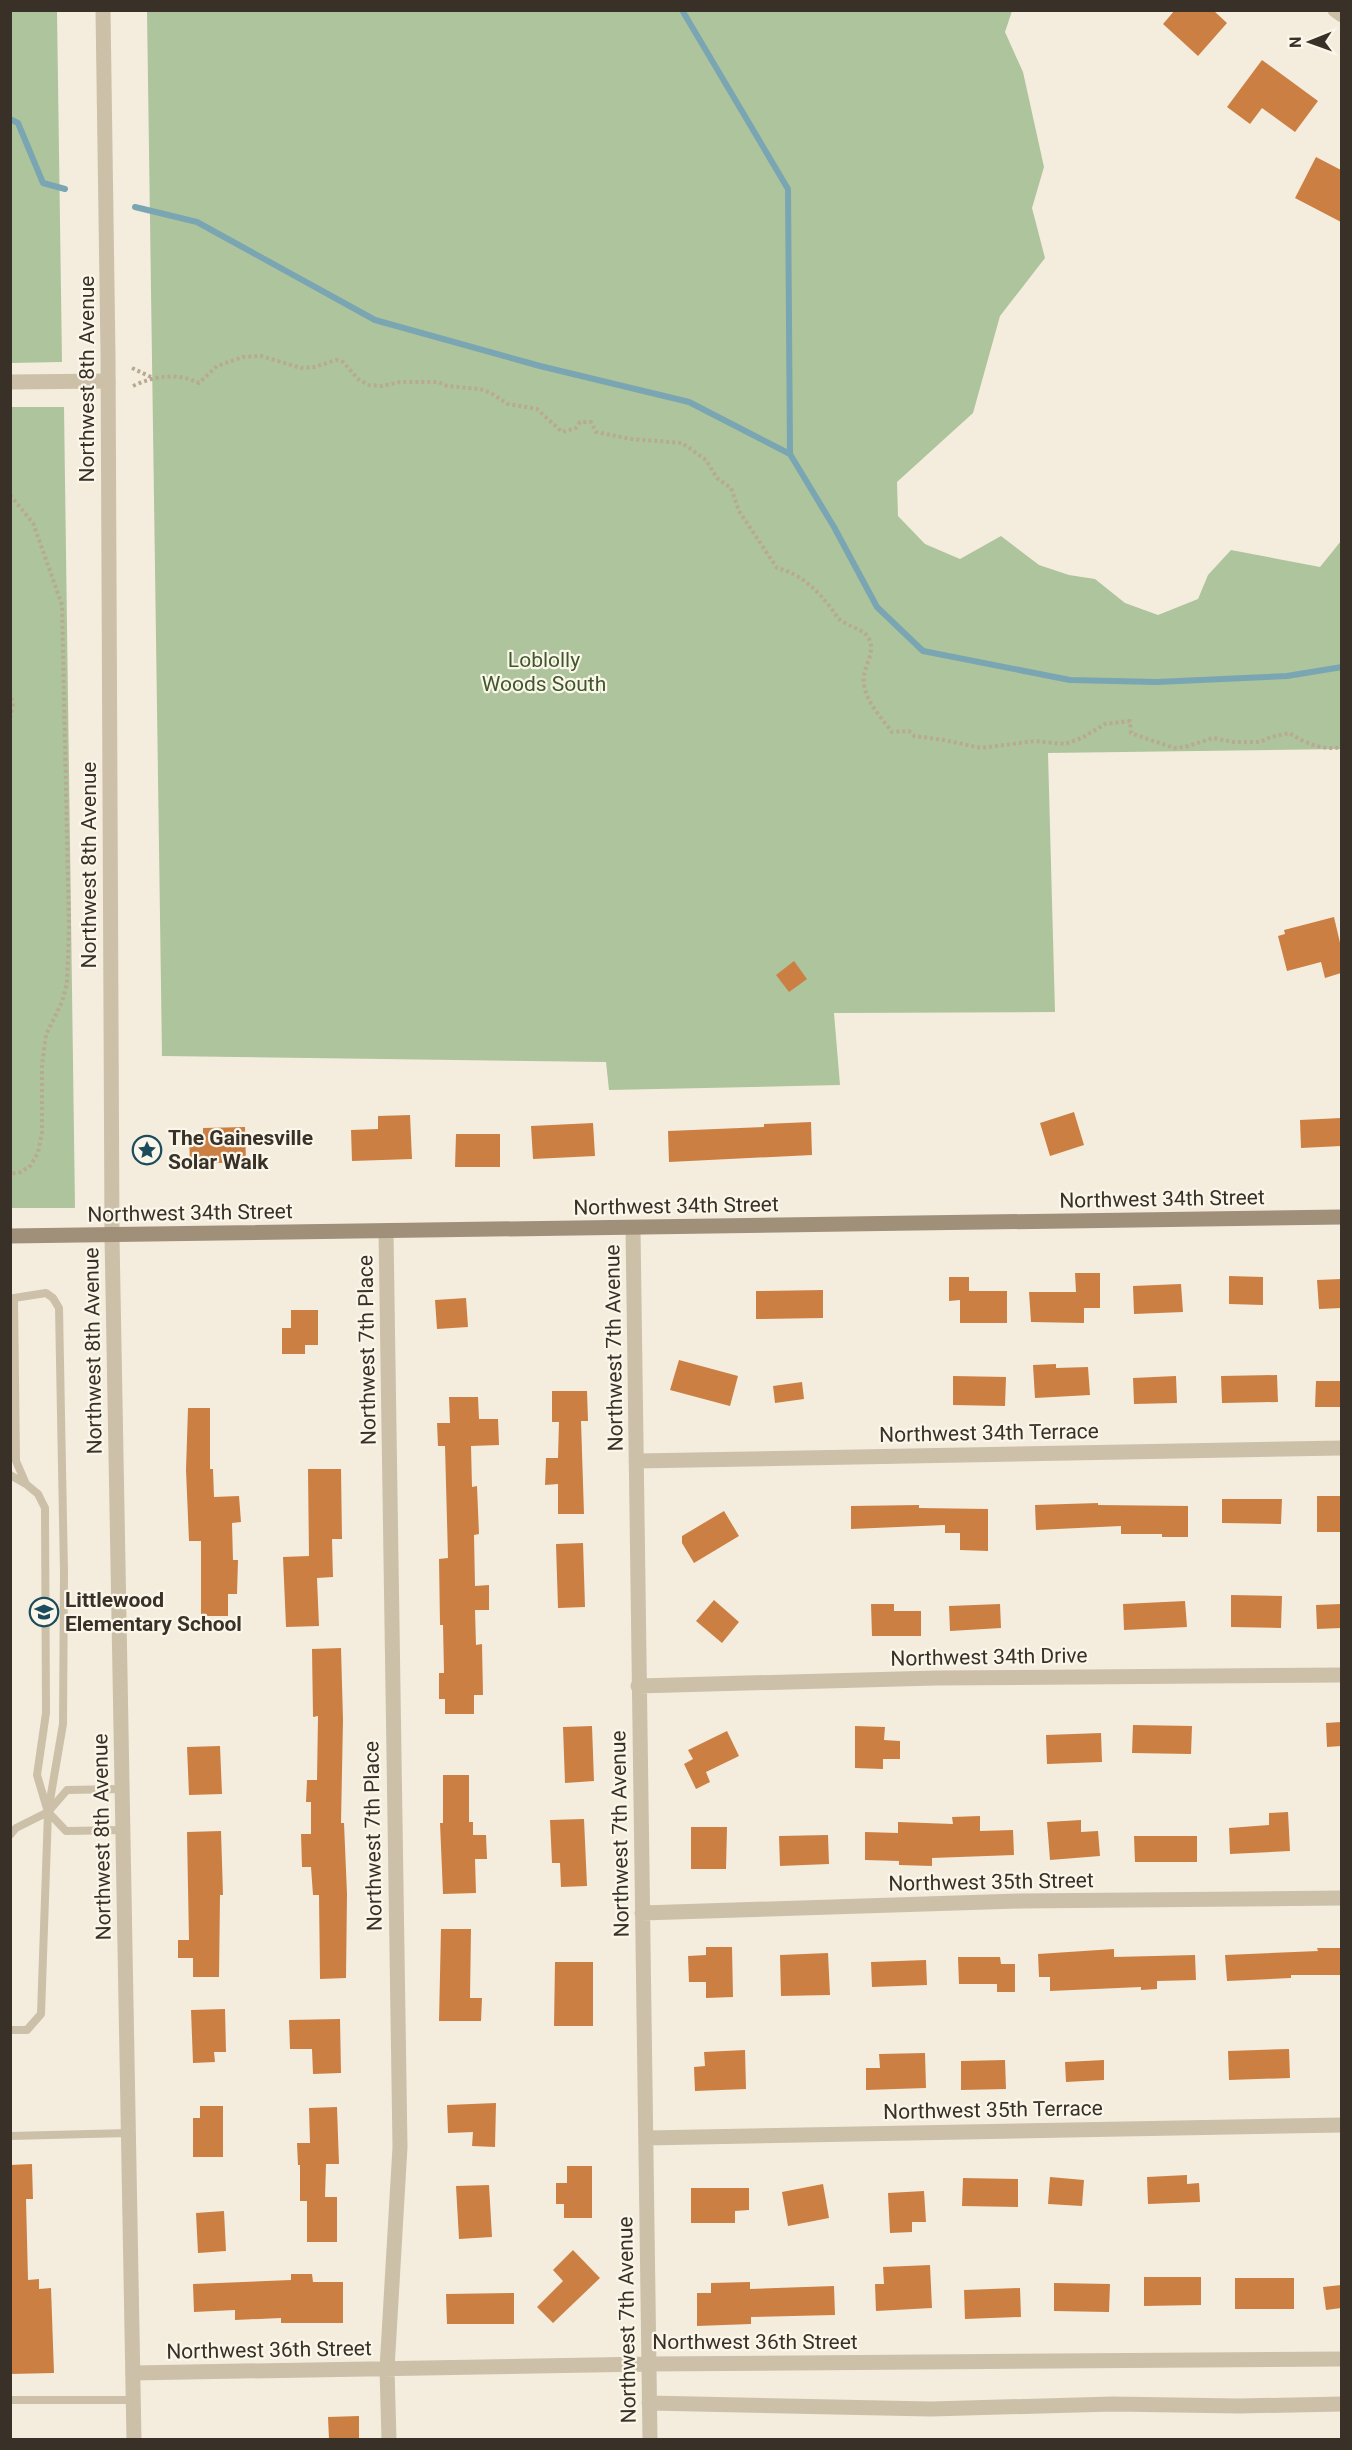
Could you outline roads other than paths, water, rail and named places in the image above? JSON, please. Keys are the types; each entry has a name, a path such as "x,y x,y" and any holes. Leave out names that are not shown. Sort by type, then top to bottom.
{"main road":[{"name":"Northwest 34th Street","path":"10,1236 1341,1217"}],"street":[{"name":"Northwest 8th Avenue","path":"103,10 108,381 112,1236 134,2439"},
{"path":"1335,10 1341,15"},
{"path":"10,382 108,381"},
{"name":"Northwest 7th Avenue","path":"633,1228 650,2439"},
{"name":"Northwest 7th Place","path":"386,1232 400,2147 387,2369 389,2439"},
{"name":"Northwest 34th Terrace","path":"636,1461 1341,1449"},
{"name":"Northwest 34th Drive","path":"638,1686 936,1678 1341,1675"},
{"name":"Northwest 35th Street","path":"642,1913 1020,1900 1341,1898"},
{"name":"Northwest 35th Terrace","path":"646,2138 1341,2125"},
{"name":"Northwest 36th Street","path":"133,2373 648,2364 1341,2359"},
{"path":"649,2403 931,2409 1113,2404 1239,2406 1341,2404"}],"lane":[{"path":"10,2030 27,2030 41,2014 48,1812 63,1724 64,1573 58,1308 53,1298 46,1293 12,1299 16,1461 26,1484"},
{"path":"10,1475 38,1494 45,1508 46,1713 37,1775 48,1812 66,1830 123,1830"},
{"path":"10,1835 16,1828 48,1812 67,1790 122,1789"},
{"path":"10,2136 129,2133"},
{"path":"10,2400 133,2400"}],"waterway":[{"path":"682,10 788,189 790,454"},
{"path":"10,119 18,123 43,183 65,189"},
{"path":"135,207 197,222 375,320 540,366 689,402 790,454 834,527 877,607 923,651 1070,680 1157,682 1287,676 1342,667"}],"place":[{"name":"The Gainesville Solar Walk","path":"147,1150"},
{"name":"Littlewood Elementary School","path":"44,1612"}],"park label":[{"name":"Loblolly Woods South","path":"544,672"}]}
